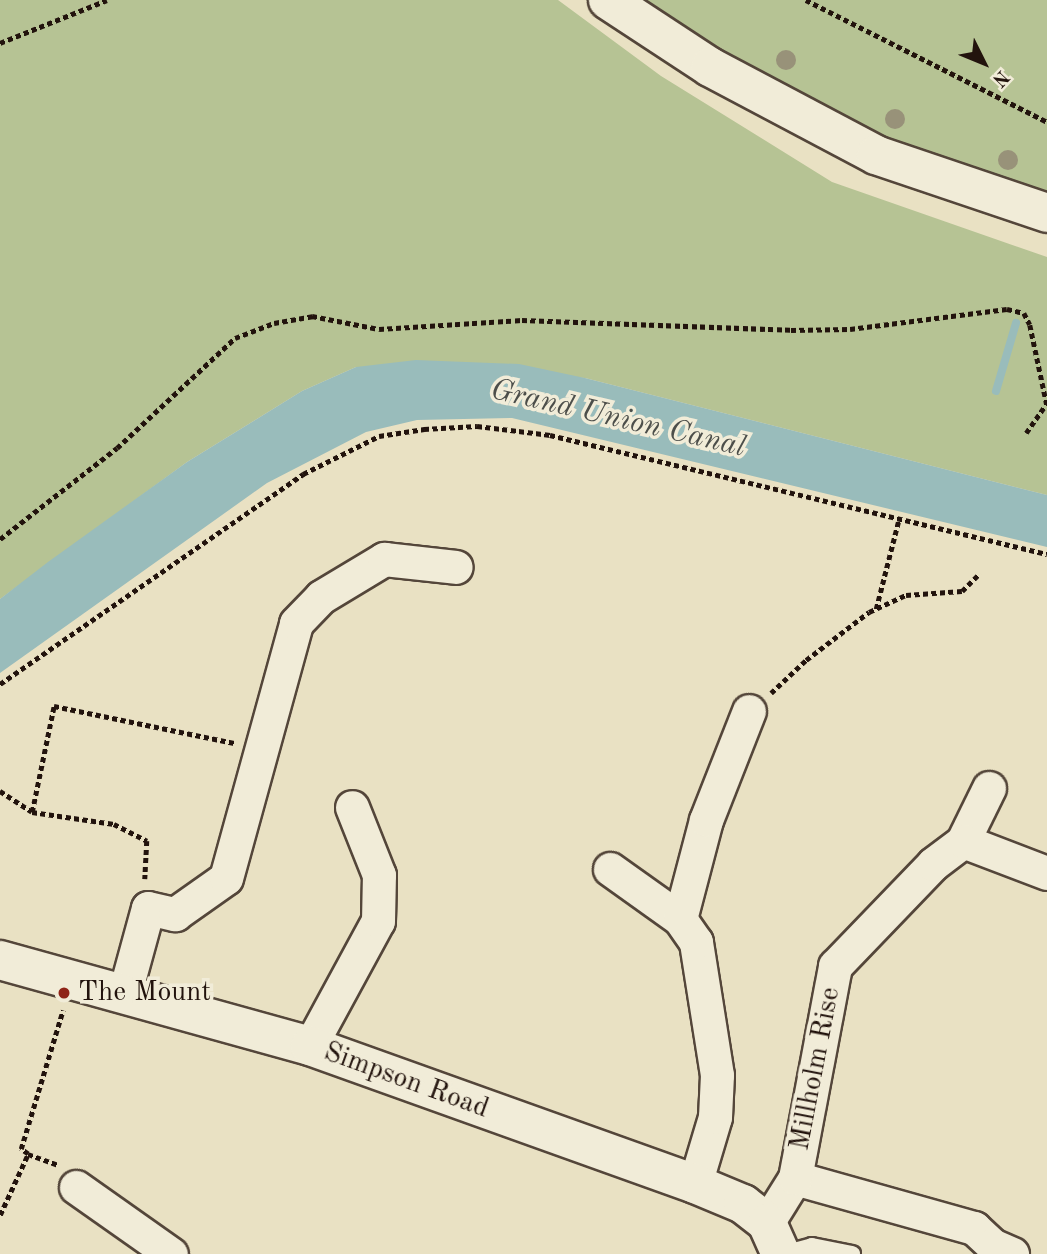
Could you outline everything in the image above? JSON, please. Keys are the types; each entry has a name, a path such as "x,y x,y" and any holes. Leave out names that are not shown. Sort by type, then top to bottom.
{"street":[{"path":"608,0 710,67 876,155 1047,213"},
{"path":"125,992 148,908 175,914 226,878 259,749 296,623 321,597 384,559 456,566"},
{"path":"680,919 705,820 749,711"},
{"path":"989,788 963,841 1047,873"},
{"path":"310,1046 379,922 379,876 352,807"},
{"name":"Millholm Rise","path":"777,1244 794,1178 835,966 933,864 963,841"},
{"path":"610,869 680,919 696,942 717,1075 715,1117 695,1184"},
{"name":"Simpson Road","path":"0,960 125,992 310,1046 695,1184 743,1204 777,1244"},
{"path":"794,1178 974,1228 992,1245 1012,1254"},
{"path":"76,1187 171,1254"}],"lane":[{"path":"777,1244 812,1246 852,1254"}],"path":[{"path":"0,43 107,0"},
{"path":"806,0 1047,122"},
{"path":"0,539 117,448 235,338 274,323 312,316 379,329 522,320 791,330 850,329 1007,309 1024,313 1030,325 1046,404 1026,433"},
{"path":"0,684 303,474 379,436 477,426 550,435 1047,554"},
{"path":"876,609 899,519"},
{"path":"749,711 806,660 876,609 906,595 962,591 980,573"},
{"path":"32,812 54,706 259,749"},
{"path":"0,791 32,812 114,824 147,841 144,863 148,908"},
{"path":"0,1215 28,1154 21,1149 72,979"}],"green space":[{"path":"0,0 558,0 661,76 832,182 1047,257 1047,495 585,378 356,367 302,391 187,462 0,599"},
{"path":"641,0 1047,0 1047,201 963,174 772,85"}],"water":[{"name":"Grand Union Canal","path":"416,360 519,364 585,378 1047,495 1047,547 512,418 417,420 366,432 267,483 0,673 0,599 48,562 187,462 302,391 356,367"}],"waterway":[{"path":"996,391 1016,323"}],"place":[{"name":"The Mount","path":"64,993"}]}
